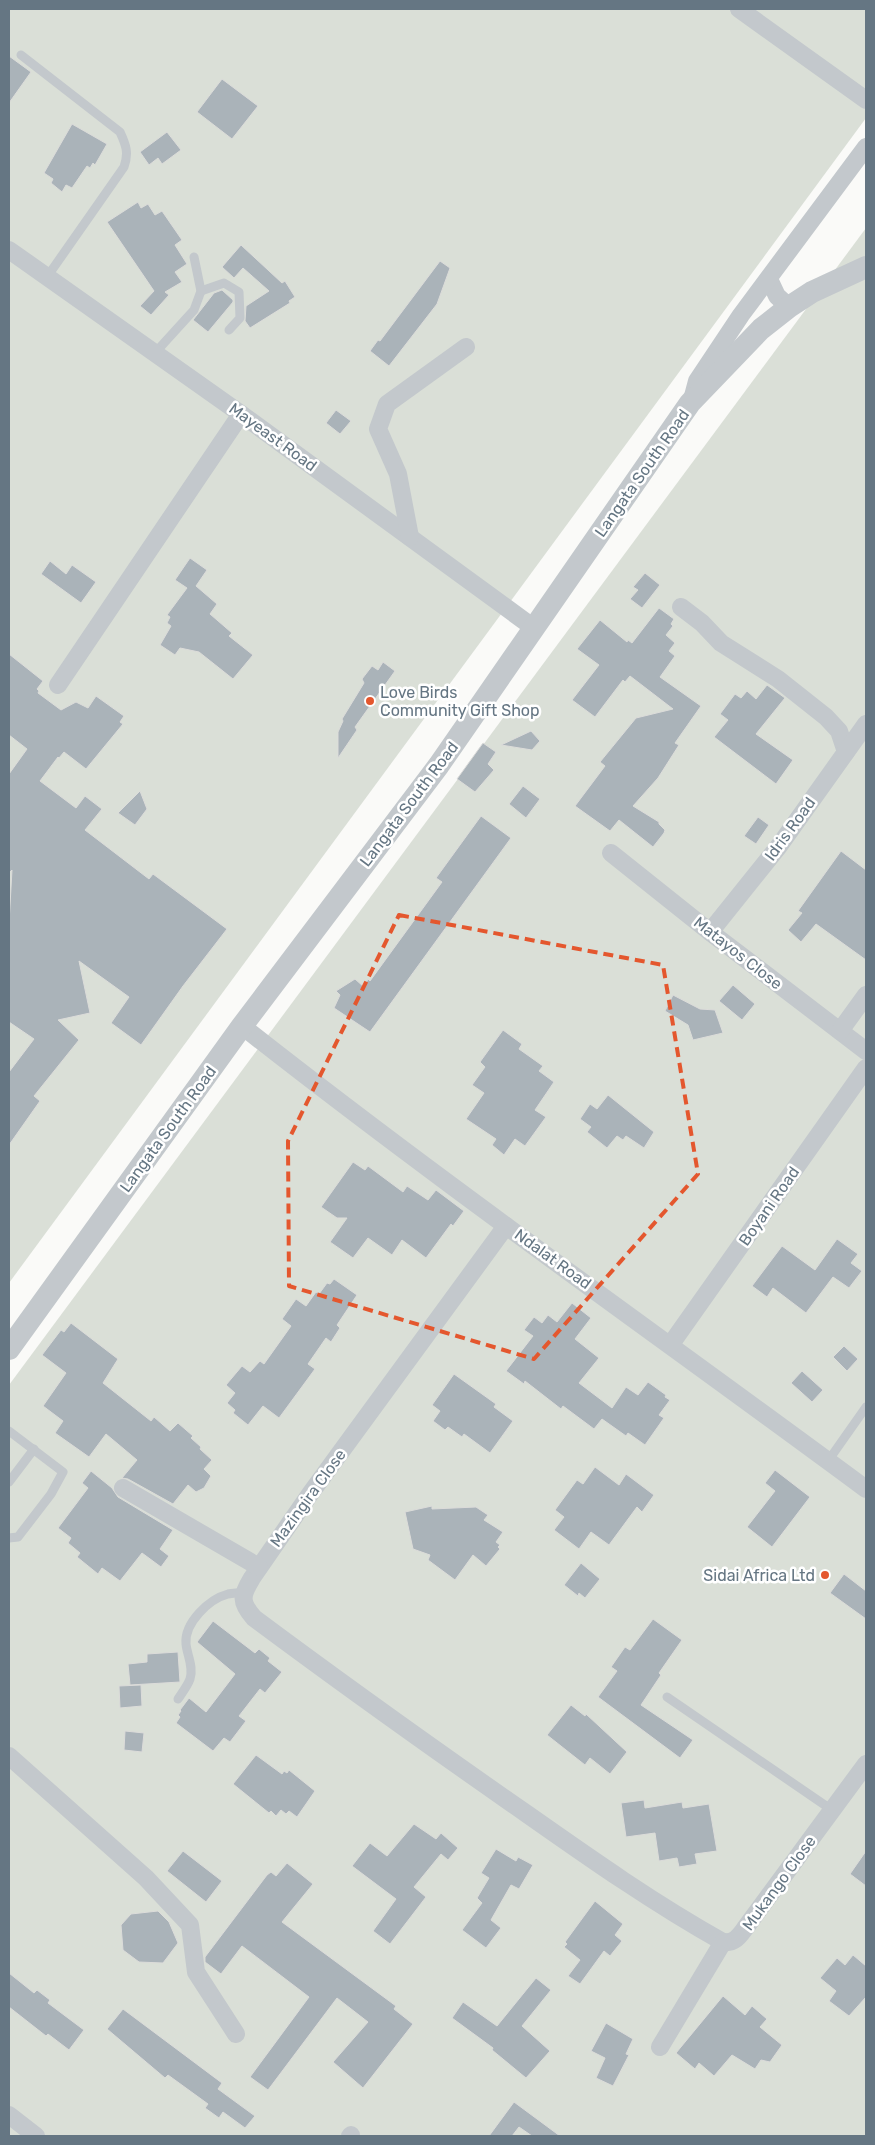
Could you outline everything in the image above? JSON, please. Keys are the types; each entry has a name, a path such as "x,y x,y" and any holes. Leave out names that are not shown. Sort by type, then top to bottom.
{"street":[{"path":"739,9 866,100"},
{"path":"690,403 697,381 741,315 866,147"},
{"name":"Mayeast Road","path":"10,252 47,276 154,354 241,414 534,628"},
{"name":"Langata South Road","path":"9,1349 242,1026 440,765 690,403 761,329 789,307 812,292 862,268"},
{"path":"769,279 777,296 789,307"},
{"path":"410,536 398,474 378,429 387,404 466,347"},
{"path":"58,685 241,414"},
{"path":"680,607 702,623 721,643 778,679 826,717 839,731 846,752"},
{"name":"Idris Road","path":"710,932 779,846 866,724"},
{"name":"Matayos Close","path":"611,853 710,932 866,1051"},
{"path":"840,1031 866,995"},
{"name":"Ndalat Road","path":"242,1026 506,1226 671,1344 866,1489"},
{"name":"Boyani Road","path":"671,1344 866,1068"},
{"name":"Mazingira Close","path":"244,1592 259,1567 506,1226"},
{"path":"123,1488 259,1567"},
{"path":"244,1592 244,1605 254,1618 409,1732 593,1860 723,1942 660,2047"},
{"path":"9,1756 146,1878 190,1925 196,1972 236,2034"},
{"name":"Mukango Close","path":"723,1942 729,1943 735,1940 746,1927 866,1764"},
{"path":"9,2115 36,2136"}],"lane":[{"path":"21,56 120,132 126,145 128,157 124,167 47,276"},
{"path":"154,354 194,310 201,291 194,257"},
{"path":"201,291 224,284 239,292 240,318 229,330"},
{"path":"828,1461 866,1407"},
{"path":"9,1431 63,1472 51,1494 18,1537 9,1538"},
{"path":"9,1482 34,1449"},
{"path":"178,1699 190,1679 190,1661 186,1641 188,1630 202,1610 215,1600 228,1594 244,1592"},
{"path":"668,1697 832,1810"}],"highlighted area":[{"path":"399,915 663,965 698,1174 534,1359 289,1286 288,1141"}],"shaded area":[{"path":"9,9 866,9 866,118 9,1283"},
{"path":"866,228 866,2136 9,2136 9,1385"}],"building":[{"path":"9,56 31,72 9,103"},
{"path":"222,79 258,106 232,139 197,112"},
{"path":"72,124 107,144 95,165 93,163 90,168 87,166 72,188 66,185 62,192 51,183 53,179 44,173"},
{"path":"167,132 181,150 162,164 158,158 149,165 140,152"},
{"path":"138,202 141,208 148,204 155,215 162,211 182,240 175,245 187,264 175,272 182,282 165,292 169,295 151,315 140,306 154,291 107,222"},
{"path":"241,245 282,283 285,281 295,297 289,301 290,303 250,328 245,321 246,306 269,291 243,268 234,278 222,267"},
{"path":"440,261 450,268 437,304 389,366 370,351 378,340 380,341"},
{"path":"222,290 233,302 208,332 193,320 214,293"},
{"path":"336,410 351,421 340,434 326,423"},
{"path":"190,558 207,570 196,586 217,604 210,614 232,633 229,636 253,655 233,679 199,652 180,648 175,655 160,645 171,626 167,623 170,617 167,615 187,588 175,580"},
{"path":"50,561 66,574 72,565 96,582 81,603 41,574"},
{"path":"645,573 660,585 642,608 630,599 638,590 633,587"},
{"path":"659,608 674,619 671,624 673,626 666,635 675,643 669,651 675,656 660,677 701,706 675,743 679,745 658,778 633,806 659,822 665,830 653,847 619,820 610,831 575,806 605,766 600,762 636,718 673,709 630,676 625,682 623,680 595,717 572,700 599,665 577,649 600,620 627,642 628,640 632,643"},
{"path":"9,654 43,681 37,689 38,693 61,710 76,702 88,708 96,696 124,716 120,722 123,724 86,769 64,752 40,781 76,808 85,796 102,809 85,830 149,879 153,874 227,929 141,1045 111,1023 129,997 79,961 90,1013 58,1020 79,1040 34,1096 40,1101 9,1145 9,1072 34,1039 9,1022 9,923 12,870 9,873 9,774 27,749 9,735"},
{"path":"383,662 395,671 355,727 357,730 338,758 338,732 343,721 342,719 364,683 362,679 372,666 378,670"},
{"path":"767,685 785,698 756,734 793,760 776,784 714,737 728,720 720,714 735,694 741,698 747,691 756,699"},
{"path":"531,731 540,741 532,750 501,745"},
{"path":"483,743 496,752 488,764 494,770 475,792 457,779"},
{"path":"523,786 540,799 526,818 509,804"},
{"path":"140,791 147,809 135,825 118,813"},
{"path":"481,816 511,838 370,1032 334,1008 340,995 336,991 355,979 364,987 368,979 370,981 442,882 436,878"},
{"path":"758,817 769,825 756,844 744,836"},
{"path":"841,851 866,870 866,960 816,924 801,942 788,930 802,913 798,911"},
{"path":"733,985 755,1004 742,1020 719,1001"},
{"path":"673,995 700,1009 715,1010 723,1033 693,1040 688,1025 665,1011"},
{"path":"503,1030 522,1044 519,1049 543,1066 539,1071 554,1082 535,1110 546,1117 525,1146 515,1139 504,1155 492,1145 496,1139 466,1119 484,1093 472,1085 485,1067 480,1062"},
{"path":"608,1095 654,1132 644,1148 626,1136 623,1140 617,1136 607,1148 587,1132 591,1127 580,1119 590,1104 597,1109"},
{"path":"353,1162 365,1170 368,1166 403,1192 407,1186 428,1200 436,1190 464,1211 453,1226 451,1224 426,1258 402,1240 392,1255 368,1238 353,1258 330,1242 347,1218 337,1218 321,1207"},
{"path":"837,1239 858,1254 851,1263 862,1271 849,1288 833,1277 806,1313 773,1288 767,1297 752,1286 782,1246 815,1270"},
{"path":"334,1279 357,1295 337,1325 340,1328 331,1342 326,1338 308,1364 315,1369 279,1418 263,1406 248,1425 233,1413 235,1410 227,1403 235,1393 226,1385 242,1366 250,1372 260,1361 264,1364 291,1326 282,1319 296,1299 306,1306 316,1292 319,1294 327,1283 330,1284"},
{"path":"572,1303 591,1318 575,1339 599,1358 579,1383 612,1408 626,1387 638,1395 648,1382 670,1400 659,1415 664,1418 645,1445 628,1433 626,1436 602,1419 594,1429 563,1406 561,1409 525,1381 524,1384 506,1371 533,1336 524,1330 534,1317 542,1323 548,1315 557,1322"},
{"path":"71,1323 118,1359 103,1383 151,1421 154,1417 170,1431 178,1423 193,1436 191,1438 212,1460 204,1469 211,1476 204,1488 196,1492 188,1485 173,1504 128,1479 122,1478 137,1460 106,1434 89,1457 55,1433 63,1421 43,1406 66,1373 42,1355 61,1330 64,1332"},
{"path":"844,1346 858,1359 847,1371 833,1357"},
{"path":"802,1371 823,1390 812,1402 791,1383"},
{"path":"454,1374 496,1404 494,1407 513,1421 490,1453 464,1434 462,1437 448,1427 445,1430 433,1421 440,1411 432,1405"},
{"path":"595,1467 619,1485 626,1474 654,1495 642,1512 637,1507 609,1545 591,1532 579,1549 554,1530 564,1517 555,1510 577,1480 583,1484"},
{"path":"775,1470 810,1497 772,1547 747,1527 775,1491 765,1483"},
{"path":"91,1471 112,1488 118,1497 173,1530 160,1549 169,1556 161,1567 142,1553 120,1581 102,1568 98,1574 77,1557 80,1553 68,1543 71,1538 58,1528 88,1488 82,1483"},
{"path":"432,1506 432,1509 476,1507 488,1515 484,1520 503,1532 496,1542 500,1545 498,1547 500,1549 486,1566 473,1555 455,1580 428,1560 430,1555 413,1549 405,1512"},
{"path":"581,1563 600,1579 585,1598 579,1593 578,1596 564,1585"},
{"path":"844,1574 866,1591 866,1619 830,1593"},
{"path":"653,1619 682,1640 659,1673 661,1675 641,1705 693,1740 680,1758 598,1697 617,1671 611,1667 625,1647 630,1650"},
{"path":"213,1621 255,1653 259,1649 270,1658 268,1661 282,1672 265,1693 260,1689 239,1716 246,1721 230,1742 224,1738 213,1751 176,1723 180,1717 178,1715 180,1710 189,1698 206,1712 235,1674 197,1642"},
{"path":"178,1652 180,1682 130,1685 128,1664 147,1662 147,1654"},
{"path":"141,1685 142,1706 120,1708 119,1686"},
{"path":"571,1705 585,1716 586,1714 627,1752 610,1774 590,1758 585,1765 547,1735"},
{"path":"125,1731 144,1733 142,1752 124,1750"},
{"path":"256,1755 282,1774 284,1771 287,1773 289,1770 315,1791 297,1817 289,1811 286,1814 281,1810 276,1816 271,1811 269,1813 233,1784"},
{"path":"644,1800 645,1808 682,1802 683,1808 709,1804 717,1851 695,1854 697,1864 679,1867 677,1858 659,1861 655,1833 626,1837 621,1803"},
{"path":"414,1824 436,1839 441,1833 458,1848 448,1860 441,1854 414,1887 426,1897 390,1944 373,1931 396,1899 352,1866 370,1843 387,1856"},
{"path":"496,1849 516,1861 518,1857 533,1865 519,1889 511,1885 491,1920 501,1928 486,1948 462,1930 482,1903 477,1898 489,1878 481,1873"},
{"path":"183,1851 222,1881 206,1902 167,1871"},
{"path":"866,1851 866,1886 850,1874"},
{"path":"287,1863 313,1884 282,1922 396,2006 394,2009 413,2024 363,2088 333,2062 368,2022 337,1998 268,2090 250,2077 309,1997 242,1946 221,1974 205,1962 205,1957 267,1875 271,1872 276,1876"},
{"path":"595,1901 623,1924 615,1935 622,1941 610,1956 604,1951 580,1984 568,1976 580,1960 564,1947 567,1944 565,1942"},
{"path":"158,1911 169,1922 178,1943 163,1963 139,1962 123,1950 121,1925 131,1914"},
{"path":"853,1955 866,1966 866,1997 849,2016 829,2001 836,1991 820,1978 837,1958 845,1965"},
{"path":"9,1973 34,1993 37,1990 50,2000 48,2003 84,2030 69,2050 48,2034 46,2036 9,2007"},
{"path":"536,1978 551,1990 522,2026 550,2051 526,2078 492,2050 493,2048 452,2018 463,2002 497,2026"},
{"path":"723,1996 745,2015 752,2006 767,2019 760,2027 782,2045 770,2062 761,2060 755,2069 732,2055 714,2076 699,2063 695,2069 676,2053"},
{"path":"123,2009 222,2083 218,2089 255,2116 245,2128 223,2112 219,2118 205,2108 208,2104 168,2075 165,2078 107,2029"},
{"path":"606,2023 633,2039 626,2054 629,2055 613,2086 596,2078 605,2058 591,2051"},
{"path":"514,2102 560,2136 532,2136 519,2127 512,2136 489,2136"}],"place":[{"name":"Love Birds Community Gift Shop","path":"370,701"},
{"name":"Sidai Africa Ltd","path":"825,1575"}]}
